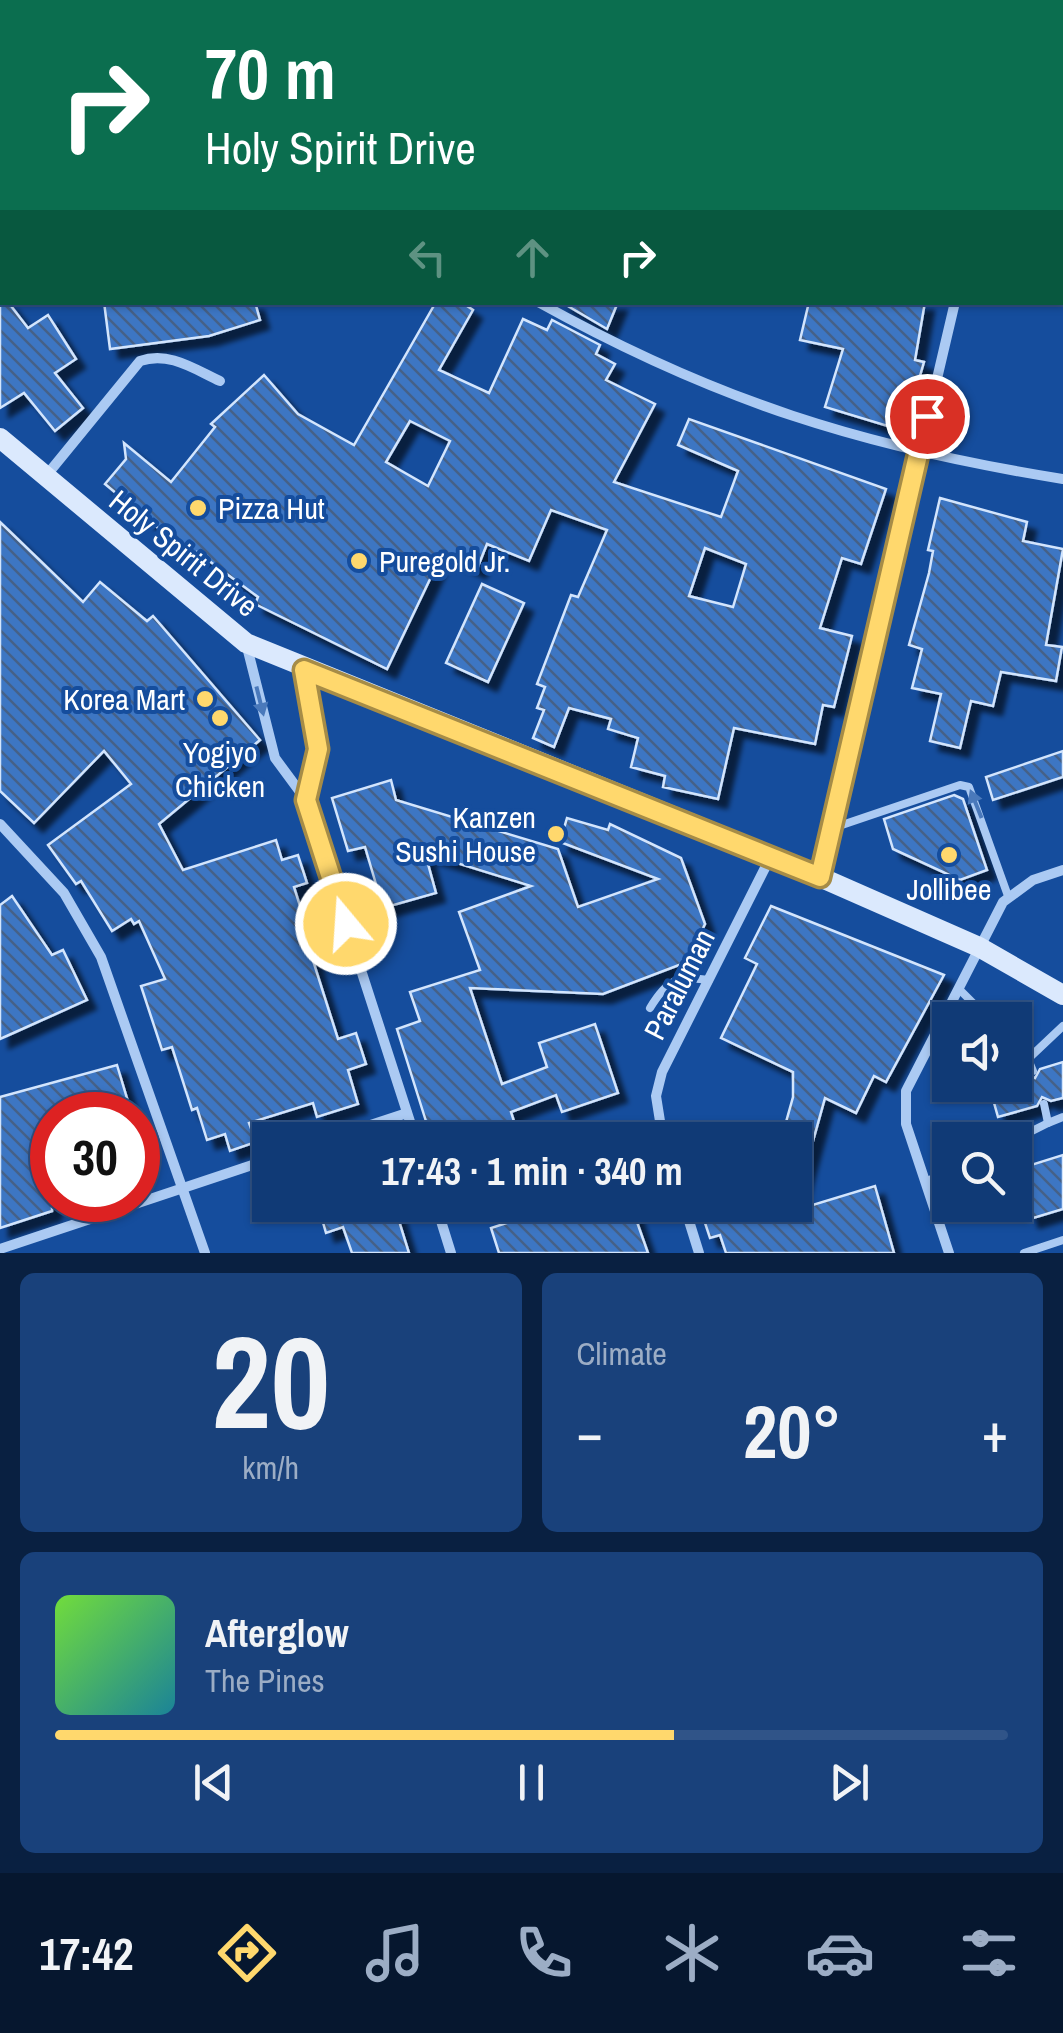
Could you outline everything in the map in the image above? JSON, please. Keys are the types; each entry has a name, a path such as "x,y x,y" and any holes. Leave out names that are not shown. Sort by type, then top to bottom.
{"main road":[{"name":"Holy Spirit Drive","path":"0,438 246,644 772,856 978,947 1063,995"}],"street":[{"path":"543,305 619,347 716,390 815,426 918,454 1063,479"},
{"path":"820,877 954,305"},
{"path":"45,476 140,361 170,358 220,381"},
{"path":"246,644 275,758 306,800 410,1122"},
{"path":"304,670 318,749 306,800"},
{"path":"0,824 64,893 101,957 205,1253"},
{"name":"Paraluman","path":"660,1122 656,1096 662,1072 772,856"},
{"path":"949,1253 906,1124 906,1091 1008,896 1063,870"},
{"path":"378,1122 407,1112"},
{"path":"0,1249 252,1164"},
{"path":"441,1222 451,1253"},
{"path":"689,1222 699,1253"}],"lane":[{"path":"834,828 960,785 969,787 1008,896"},
{"path":"650,1008 671,980 709,980"},
{"path":"960,989 973,1002"},
{"path":"1032,1055 1063,1026"},
{"path":"1044,1104 1048,1124"},
{"path":"1032,1132 1063,1117"},
{"path":"925,1182 932,1179"},
{"path":"1024,1253 1063,1240"}],"building":[{"path":"0,305 10,305 28,328 48,315 76,359 55,373 83,408 55,431 24,393 0,408"},
{"path":"104,305 256,305 260,320 209,336 110,349"},
{"path":"434,305 466,305 473,310 439,370 489,393 523,319 547,330 552,320 600,345 596,354 615,364 606,380 655,404 614,482 721,517 738,471 678,445 689,419 886,489 861,564 842,558 820,628 852,636 834,707 823,705 815,744 734,728 718,799 663,787 665,776 631,767 638,738 608,729 611,719 569,708 554,747 533,738 544,710 537,708 545,687 537,684 571,595 578,597 607,530 551,510 529,561 487,544 477,569 442,554 387,669 255,604 258,597 197,552 193,557 105,484 126,459 124,443 171,482 215,427 211,424 264,375 298,414 354,445","holes":["410,421 450,441 428,486 386,462","705,548 746,564 733,607 689,596"]},
{"path":"566,305 617,305 607,329"},
{"path":"808,305 924,305 915,360 924,362 904,431 825,407 843,349 800,340"},
{"path":"940,498 1027,522 1023,541 1063,549 1046,645 1062,647 1056,681 1001,672 993,706 971,701 960,748 930,741 941,694 912,688 922,649 909,645 929,573 933,551 928,550"},
{"path":"0,522 83,602 100,582 147,621 153,616 260,740 159,824 183,870 276,840 282,860 298,855 307,883 294,887 338,1039 356,1033 366,1064 348,1070 358,1104 317,1117 313,1103 249,1123 252,1143 230,1151 225,1134 207,1140 197,1108 192,1110 172,1047 162,1050 141,986 165,979 139,921 134,924 131,919 112,931 81,881 76,884 48,845 131,784 104,751 34,823 0,791"},
{"path":"482,584 524,603 488,682 446,663"},
{"path":"1063,751 1063,777 993,800 986,777"},
{"path":"391,780 396,800 558,849 578,907 658,879 560,842 567,818 608,830 610,824 681,858 705,924 687,962 603,994 470,988 502,1084 547,1067 539,1043 595,1024 618,1093 562,1112 556,1095 511,1112 514,1122 426,1122 397,1029 420,1021 410,992 480,970 459,912 531,886 425,853 436,893 383,908 365,847 348,851 332,798"},
{"path":"954,795 963,799 987,870 960,880 893,849 884,819"},
{"path":"12,896 52,955 63,950 87,1000 0,1039 0,905"},
{"path":"771,906 944,975 886,1082 874,1076 856,1113 825,1098 812,1145 812,1122 786,1122 793,1097 793,1072 721,1038 757,964 745,958"},
{"path":"1063,1062 1063,1098 1051,1101 1042,1097 1037,1106 998,1117 994,1102 1032,1102 1032,1076 1035,1078 1040,1069"},
{"path":"117,1065 125,1092 30,1092 30,1218 0,1228 0,1097"},
{"path":"1063,1155 1063,1209 1032,1218 1032,1165"},
{"path":"875,1186 894,1253 726,1253 720,1235 710,1238 705,1222 812,1222 812,1205"},
{"path":"323,1222 399,1222 409,1253 352,1253 343,1227 326,1233"},
{"path":"510,1222 637,1222 648,1253 499,1253 491,1228"}],"place":[{"name":"Pizza Hut","path":"198,508"},
{"name":"Puregold Jr.","path":"359,561"},
{"name":"Korea Mart","path":"205,699"},
{"name":"Yogiyo Chicken","path":"220,718"},
{"name":"Kanzen Sushi House","path":"556,834"},
{"name":"Jollibee","path":"949,855"}],"route":[{"path":"346,924 306,800 318,749 304,670 477,736 820,877 927,416"}]}
